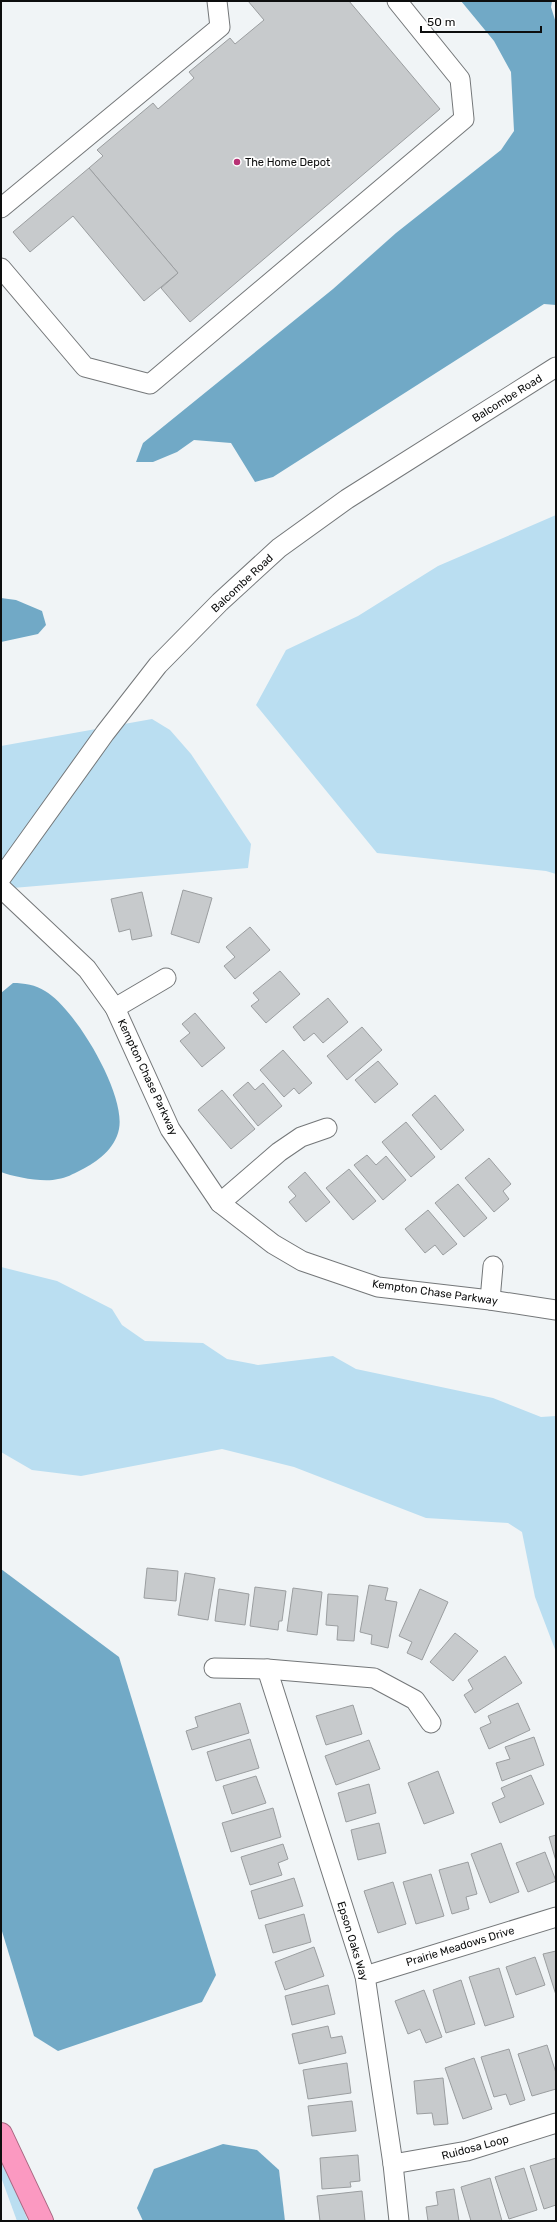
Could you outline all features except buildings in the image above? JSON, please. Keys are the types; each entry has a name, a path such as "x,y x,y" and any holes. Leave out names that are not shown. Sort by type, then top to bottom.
{"highway":[{"path":"1,2134 42,2221"}],"street":[{"path":"1,208 220,27 217,1"},
{"path":"1,268 85,367 150,384 464,119 460,79 397,1"},
{"name":"Balcombe Road","path":"1,878 105,733 158,665 220,602 279,548 347,499 556,367"},
{"name":"Kempton Chase Parkway","path":"1,888 87,969 115,1008 170,1129 220,1203 273,1244 302,1261 378,1287 490,1300 556,1310"},
{"path":"115,1008 166,978"},
{"path":"220,1203 280,1152 301,1137 326,1128"},
{"path":"490,1300 493,1266"},
{"path":"214,1668 267,1669 374,1678 415,1700 431,1723"},
{"name":"Epson Oaks Way","path":"267,1669 365,1976 393,2164 399,2221"},
{"name":"Prairie Meadows Drive","path":"365,1976 556,1917"},
{"name":"Ruidosa Loop","path":"393,2164 467,2151 556,2124"}],"shaded area":[{"path":"461,1 552,1 551,7 556,23 556,305 544,304 273,477 255,482 231,443 194,440 177,452 153,462 136,462 143,443 333,289 396,233 501,150 514,131 511,72 494,41"},
{"path":"556,515 556,874 546,871 377,853 256,705 286,650 358,616 438,566"},
{"path":"1,598 16,600 42,611 46,625 38,634 1,642"},
{"path":"152,719 170,730 191,754 251,844 248,868 1,889 1,746"},
{"path":"13,983 21,983 38,987 57,1000 70,1015 96,1053 107,1074 115,1095 119,1114 119,1129 114,1143 99,1159 67,1177 52,1180 37,1180 13,1176 1,1172 1,993"},
{"path":"1,1267 57,1281 112,1309 122,1325 145,1341 203,1343 227,1359 258,1365 333,1356 356,1369 493,1398 541,1417 556,1416 556,1652 535,1597 522,1532 508,1523 426,1518 294,1467 222,1449 81,1476 32,1470 1,1452"},
{"path":"1,1569 119,1657 216,1975 202,2002 58,2051 34,2036 1,1928"},
{"path":"223,2144 257,2150 279,2170 285,2221 143,2221 137,2208 154,2169"},
{"path":"2,2155 28,2221 17,2221 1,2177"}],"place":[{"name":"The Home Depot","path":"237,162"}]}
